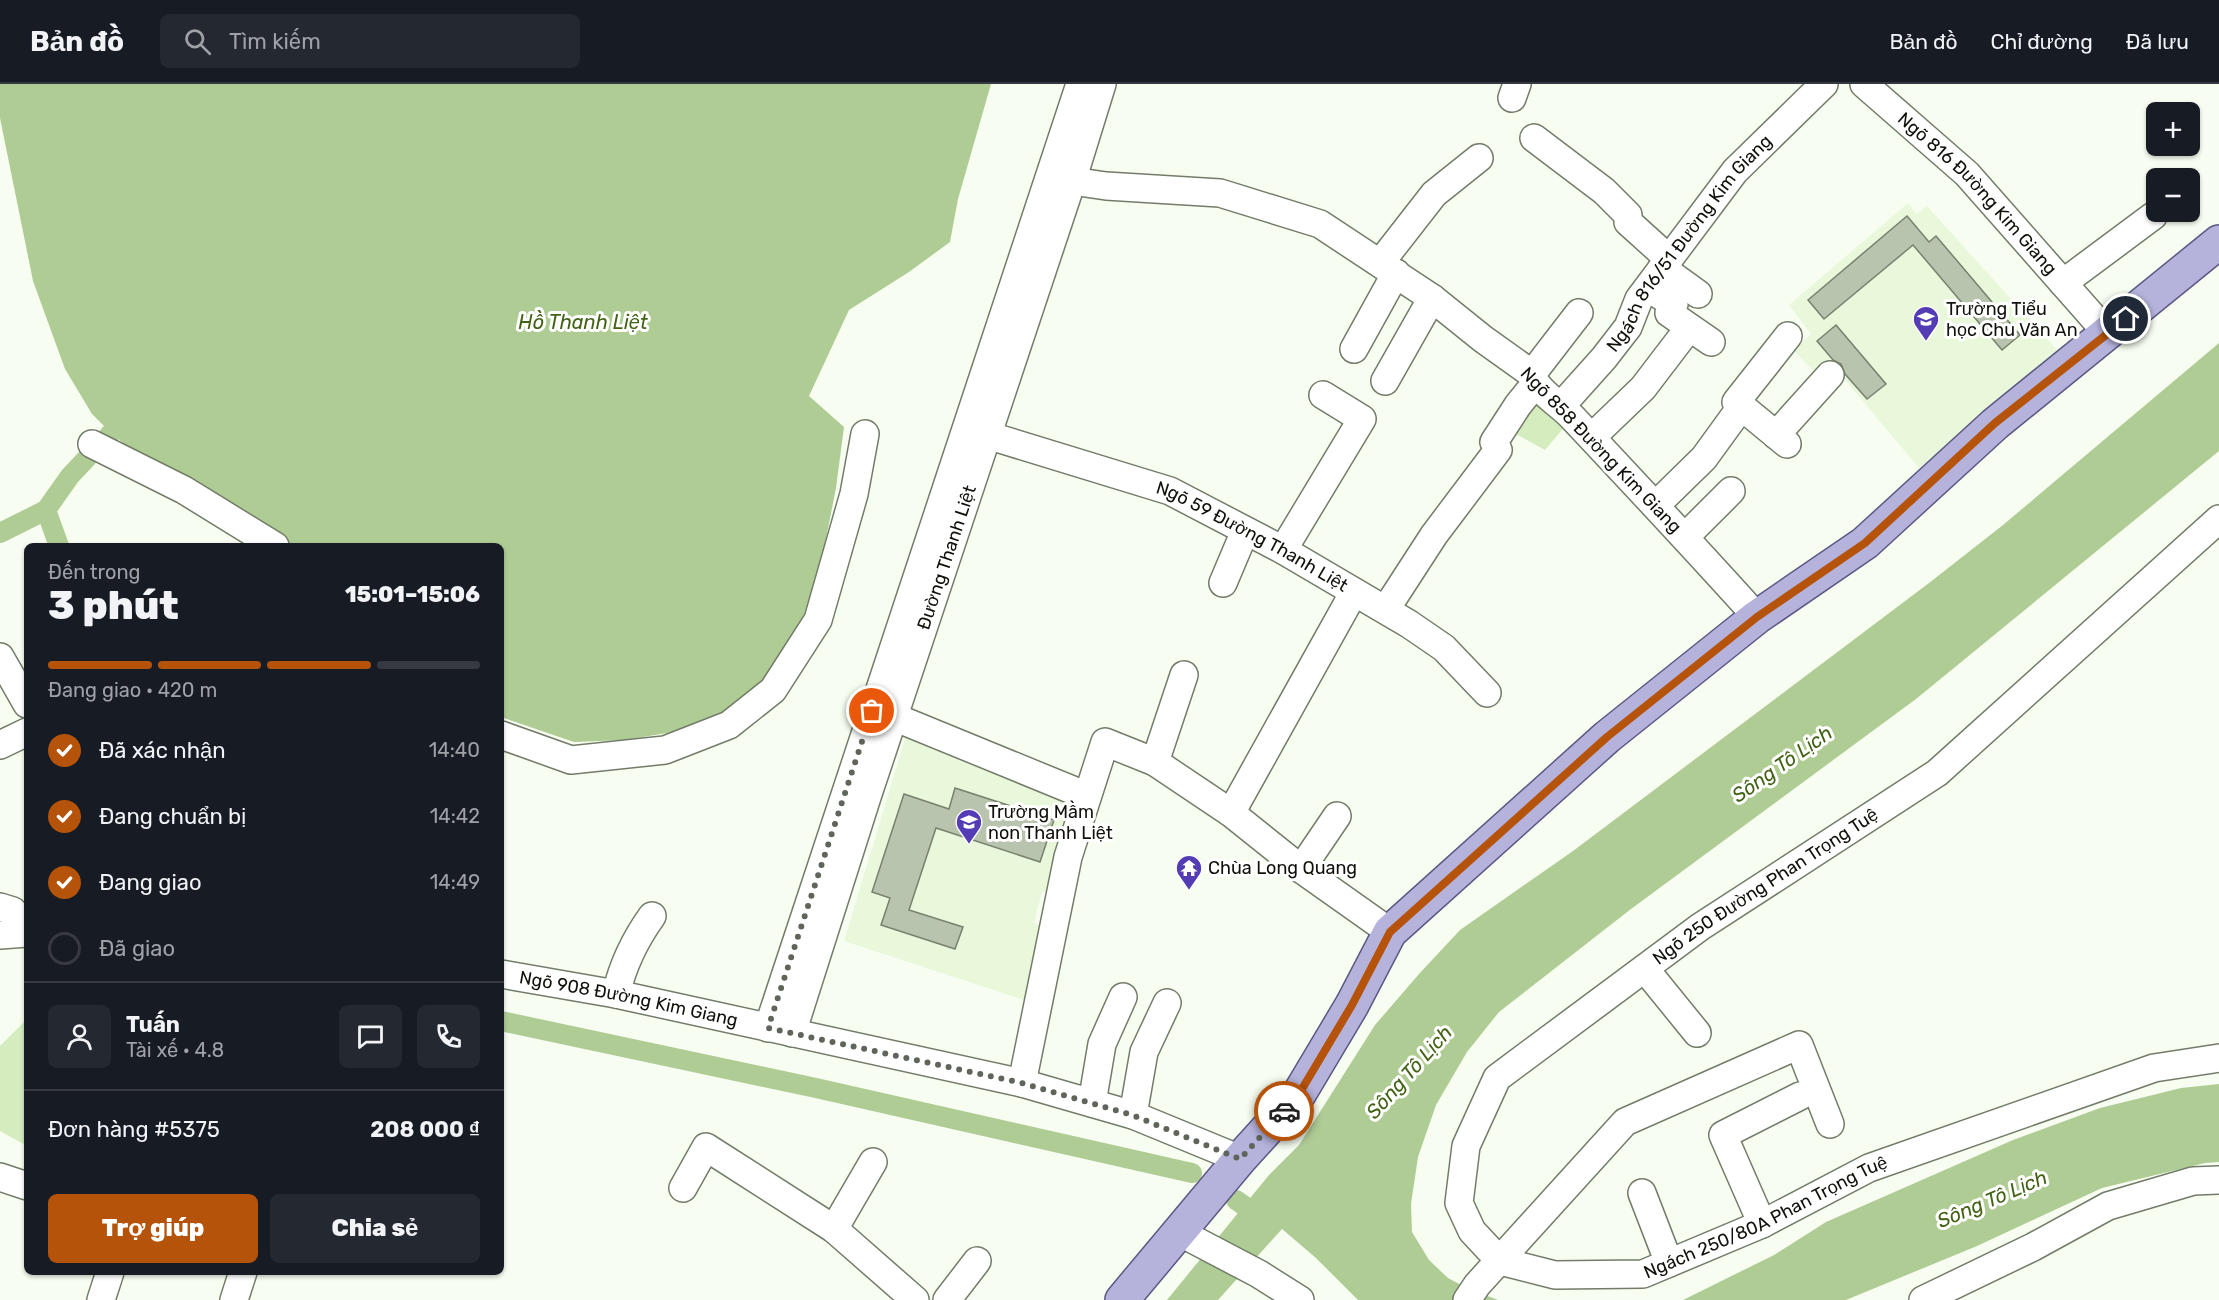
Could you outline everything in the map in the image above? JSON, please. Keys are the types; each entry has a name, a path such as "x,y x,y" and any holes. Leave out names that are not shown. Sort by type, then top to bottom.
{"main road":[{"path":"1122,1300 1192,1239 1240,1159 1299,1094 1352,1005 1390,932 1607,737 1757,617 1865,543 1995,423 2219,242"}],"street":[{"name":"Đường Thanh Liệt","path":"780,1031 1080,84"},
{"name":"Đường Thanh Liệt","path":"780,1031 894,717 1102,84"},
{"name":"Ngách 816/51 Đường Kim Giang","path":"1561,406 1628,327 1639,299 1735,171 1824,84"},
{"name":"Ngõ 816 Đường Kim Giang","path":"1864,84 1967,174 2108,334"},
{"path":"1534,138 1604,191 1628,215 1628,222 1659,271 1674,304 1669,313 1711,342"},
{"path":"1354,349 1389,268 1434,194 1479,158"},
{"name":"Ngõ 858 Đường Kim Giang","path":"1072,181 1106,186 1220,193 1320,224 1432,298 1534,379 1656,505 1757,617"},
{"path":"2063,283 2146,221"},
{"path":"1659,271 1698,294"},
{"path":"1385,381 1432,298"},
{"path":"1386,609 1434,535 1498,450 1494,442 1579,313"},
{"path":"1592,437 1643,388 1685,333"},
{"path":"1788,336 1736,402 1741,407 1782,440 1830,375"},
{"path":"1283,550 1362,419 1323,396"},
{"path":"1656,505 1704,458 1741,407"},
{"path":"504,736 571,760 665,750 729,725 773,690 818,620 854,494 865,434"},
{"name":"Ngõ 59 Đường Thanh Liệt","path":"987,435 1170,491 1283,550 1386,609 1444,648 1487,693"},
{"path":"92,444 184,490 271,543"},
{"path":"1684,537 1731,491"},
{"name":"Ngõ 250 Đường Phan Trọng Tuệ","path":"1500,1261 1472,1231 1459,1203 1466,1146 1497,1078 1700,927 1937,773 2219,519"},
{"path":"1223,583 1245,531"},
{"path":"1231,813 1354,592"},
{"path":"13,670 24,697"},
{"path":"1155,762 1184,675"},
{"path":"894,717 1087,796"},
{"path":"0,745 24,733"},
{"path":"1022,1083 1068,857 1106,742 1155,762 1231,813 1301,869 1390,932"},
{"path":"1301,869 1337,816"},
{"path":"0,907 13,911 24,928"},
{"path":"616,994 630,950 652,916"},
{"path":"0,935 24,932"},
{"path":"1645,969 1697,1033"},
{"name":"Ngõ 908 Đường Kim Giang","path":"504,980 616,994 1022,1083 1132,1115 1240,1159"},
{"path":"1092,1103 1102,1044 1123,997"},
{"path":"1132,1115 1144,1052 1167,1003"},
{"path":"1472,1293 1625,1122 1799,1045 1830,1124"},
{"name":"Ngách 250/80A Phan Trọng Tuệ","path":"1500,1261 1556,1275 1643,1274 1762,1224 1869,1168 2154,1068 2219,1058"},
{"path":"1762,1224 1723,1135 1800,1096"},
{"path":"683,1188 706,1147 834,1229 915,1300"},
{"path":"834,1229 873,1162"},
{"path":"0,1177 24,1185"},
{"path":"1923,1300 2033,1247 2108,1206 2193,1181 2219,1180"},
{"path":"1642,1193 1670,1263"},
{"path":"1192,1239 1262,1285 1300,1300"},
{"path":"947,1300 977,1261"},
{"path":"100,1300 109,1275"},
{"path":"234,1300 242,1275"}],"shaded area":[{"name":"Trường Tiểu học Chu Văn An","path":"1908,203 1916,214 1927,206 2059,352 1919,468 1835,368 1821,378 1793,350 1811,334 1789,305"},
{"path":"1529,397 1567,424 1545,450 1514,433"},
{"name":"Trường Mầm non Thanh Liệt","path":"907,732 1075,802 1054,888 1042,892 1034,922 1045,930 1030,1002 844,941"},
{"path":"24,1022 24,1144 0,1131 0,1046"}],"water":[{"name":"Hồ Thanh Liệt","path":"0,84 991,84 958,199 950,242 909,272 849,310 809,396 844,427 836,488 818,579 796,635 755,696 685,730 625,740 574,742 504,718 504,543 283,543 144,460 92,414 65,369 33,281 0,118"},
{"name":"Sông Tô Lịch","path":"2219,343 2219,451 1916,699 1631,909 1499,1012 1467,1052 1436,1105 1418,1157 1411,1204 1412,1232 1429,1260 1448,1278 1498,1300 1358,1300 1316,1258 1282,1229 1218,1300 1167,1300 1269,1175 1299,1145 1375,1025 1460,930 1573,851 1929,583 2003,525"},
{"name":"Sông Tô Lịch","path":"2219,1084 2219,1162 2205,1163 2102,1188 1977,1246 1846,1300 1683,1300 1774,1255 1826,1222 2013,1140 2100,1108 2181,1088"}],"building":[{"path":"1907,216 1929,242 1936,236 2020,335 2002,350 1913,245 1824,319 1808,300"},
{"path":"1836,325 1886,384 1867,399 1845,374 1841,364 1833,360 1817,341"},
{"path":"955,788 1054,820 1040,862 936,828 909,910 963,927 955,949 881,925 890,898 872,892 904,794 949,809"}],"waterway":[{"path":"58,543 46,510 70,476 87,458"},
{"path":"0,533 46,510"},
{"path":"504,1022 816,1088 1192,1173"},
{"path":"1236,1200 1266,1221"}],"way so far":[{"path":"872,711 768,1028 1022,1083 1132,1115 1240,1159 1284,1111"}],"place":[{"name":"Trường Tiểu học Chu Văn An","path":"1926,342"},
{"name":"Trường Mầm non Thanh Liệt","path":"969,845"},
{"name":"Chùa Long Quang","path":"1189,891"}],"route":[{"path":"1284,1111 1299,1094 1352,1005 1390,932 1607,737 1757,617 1865,543 1943,474 1995,423 2126,319"}]}
